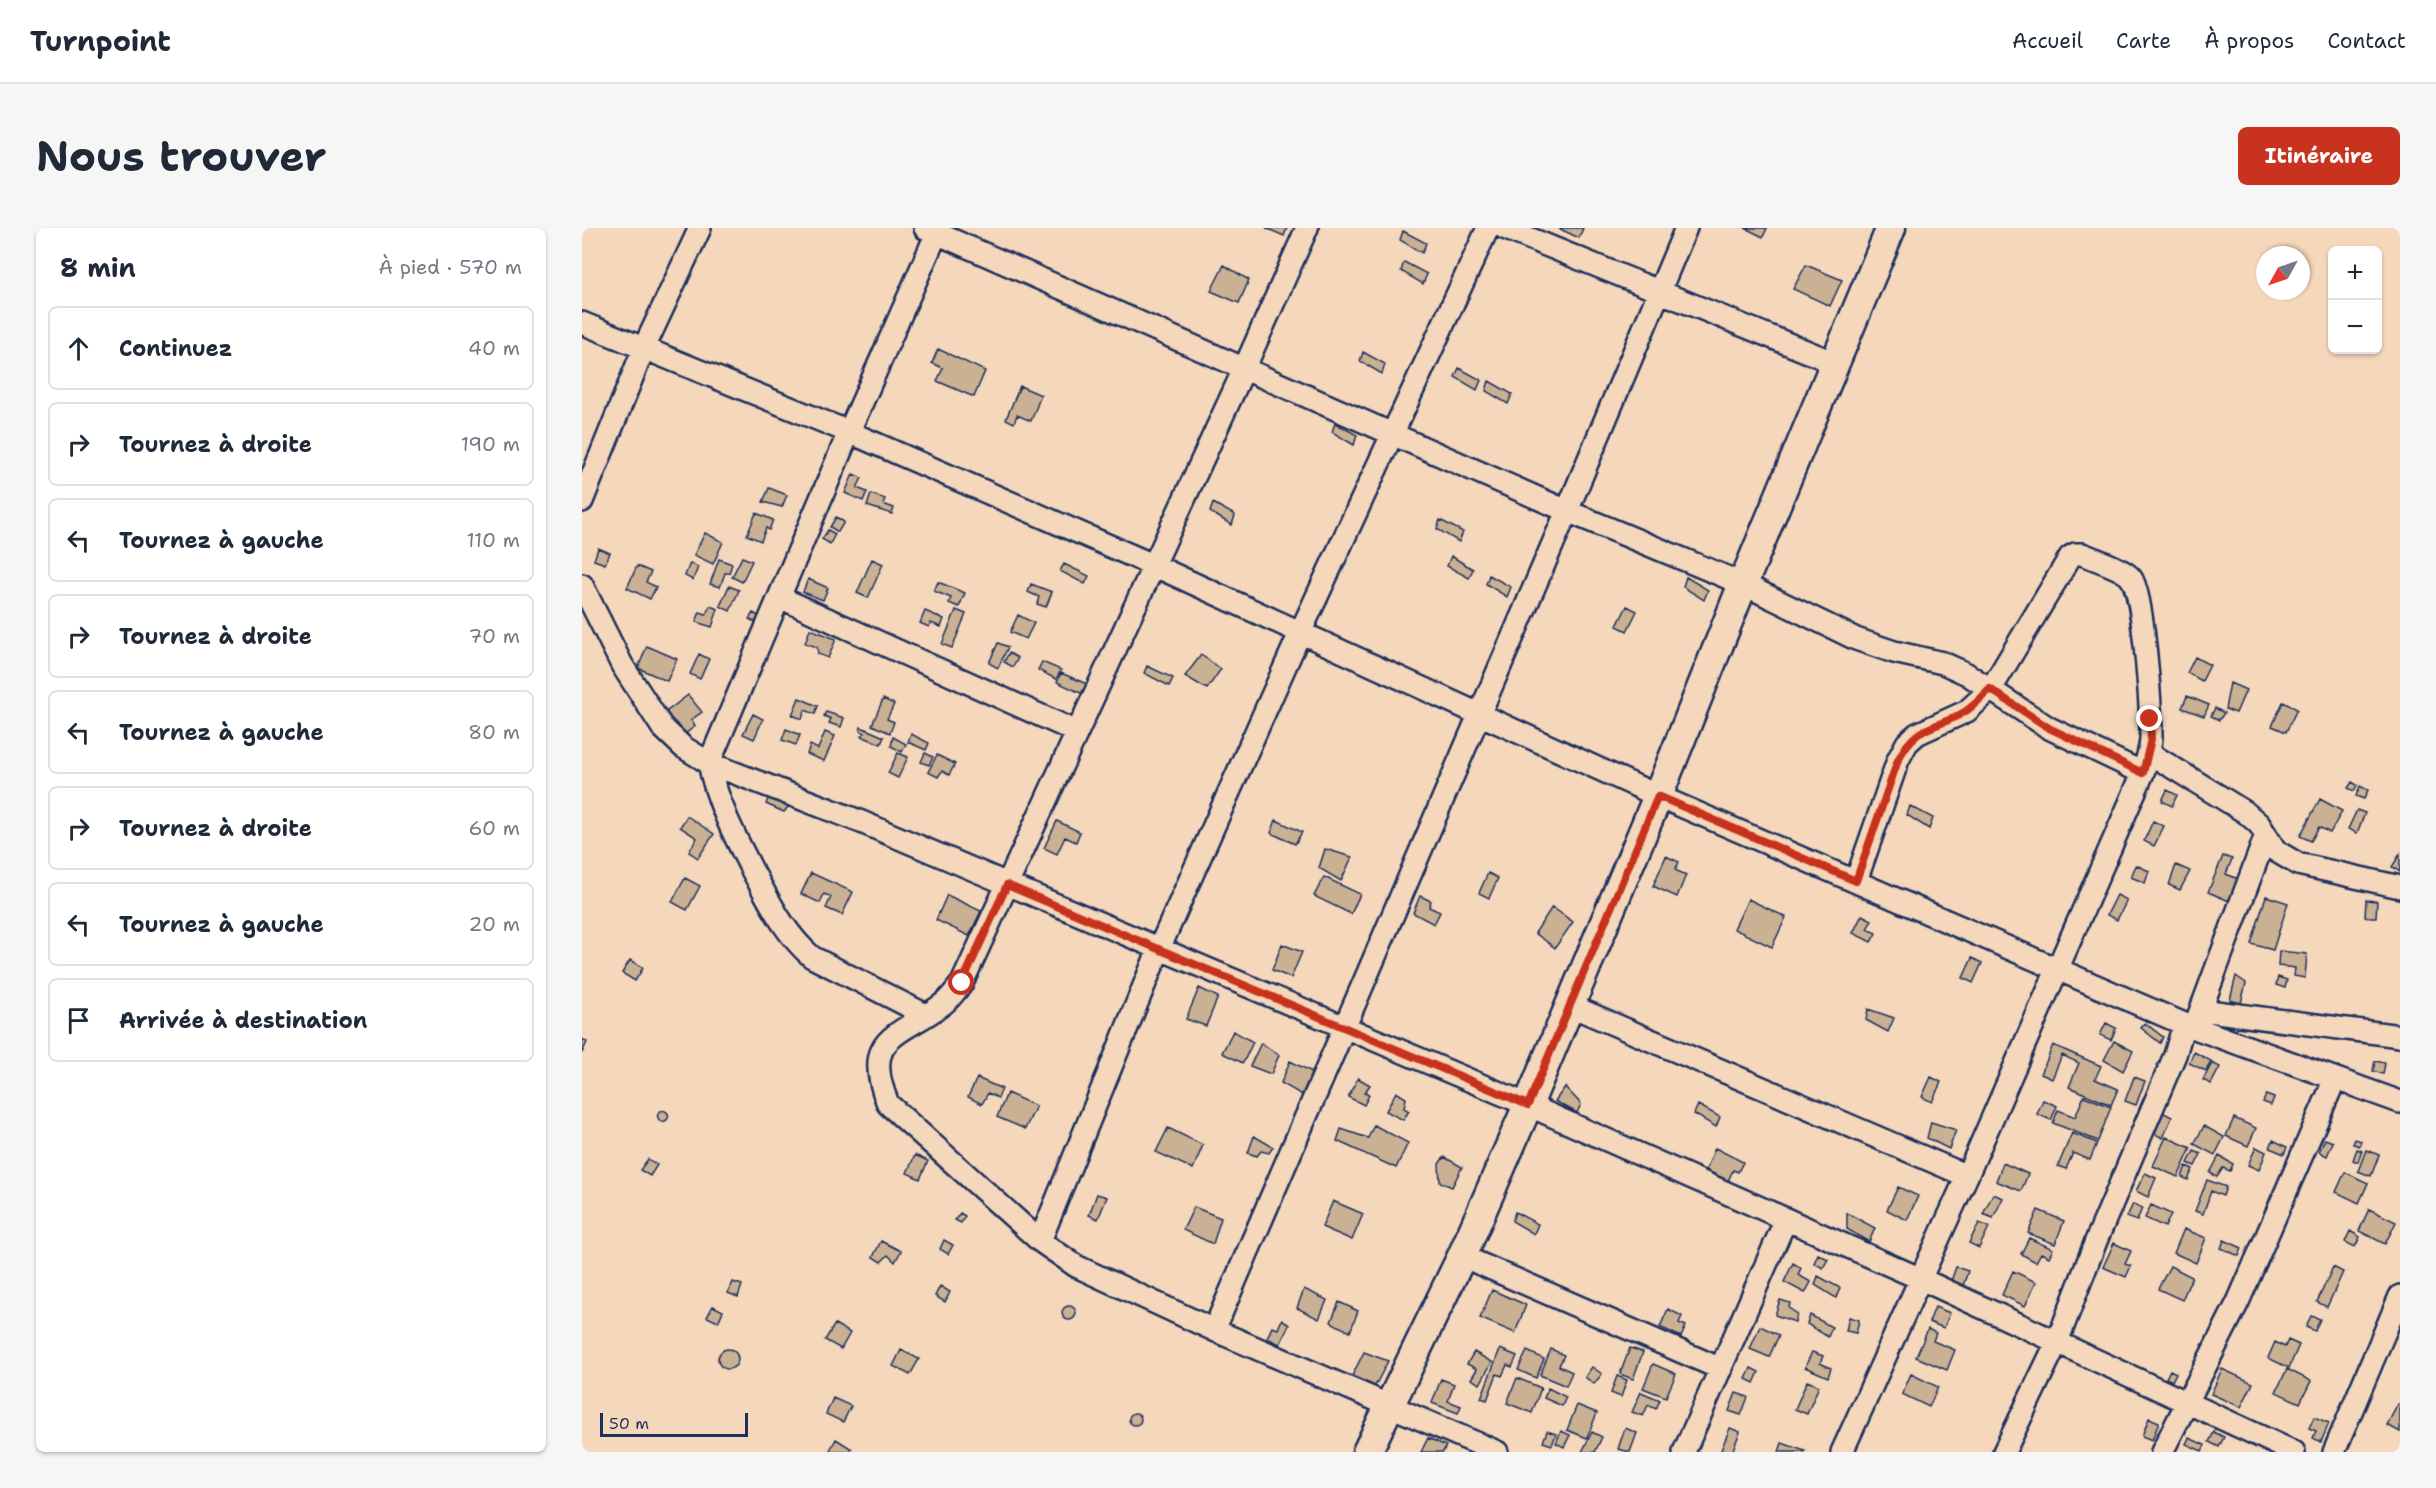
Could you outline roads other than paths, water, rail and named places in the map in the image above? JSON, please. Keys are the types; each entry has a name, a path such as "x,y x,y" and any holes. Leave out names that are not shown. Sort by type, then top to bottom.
{"main road":[{"path":"1367,1452 1462,1256 1528,1105 1658,796 1743,584 1891,228"}],"street":[{"path":"582,501 644,348 700,228"},
{"path":"1307,228 962,983 946,1002 896,1033 880,1052 878,1080 888,1104 1040,1241 1076,1266 1214,1330 1497,1452"},
{"path":"1040,1241 1158,949 1300,633 1488,228"},
{"path":"1504,228 1835,363"},
{"path":"1214,1330 1567,511 1686,228"},
{"path":"926,1015 812,957 797,944 781,924 726,819 714,789 709,763 934,230 1567,511 1743,584 1856,639 1894,652 1943,663 1990,689 2049,728 2146,763 2246,812 2259,824 2276,851 2298,864 2400,887"},
{"path":"582,323 849,432 1153,566 1658,796 2059,969 2335,1079 2400,1102"},
{"path":"1842,1452 2059,969 2146,763 2151,739 2143,626 2136,587 2129,574 2082,554 2070,557 1990,689 1967,711 1928,728 1907,743 1898,760 1856,881"},
{"path":"582,585 622,665 662,727 683,747 709,763 859,821 1528,1105 1921,1279 2294,1452"},
{"path":"779,597 1077,732"},
{"path":"2004,1452 2057,1342 2096,1241 2175,1055 2193,1021 2266,835"},
{"path":"1569,1005 1967,1176"},
{"path":"2193,1021 2400,1036"},
{"path":"2162,1452 2238,1302 2335,1079"},
{"path":"1684,1452 1786,1219"},
{"path":"1462,1256 1721,1369"},
{"path":"2334,1452 2400,1296"}]}
